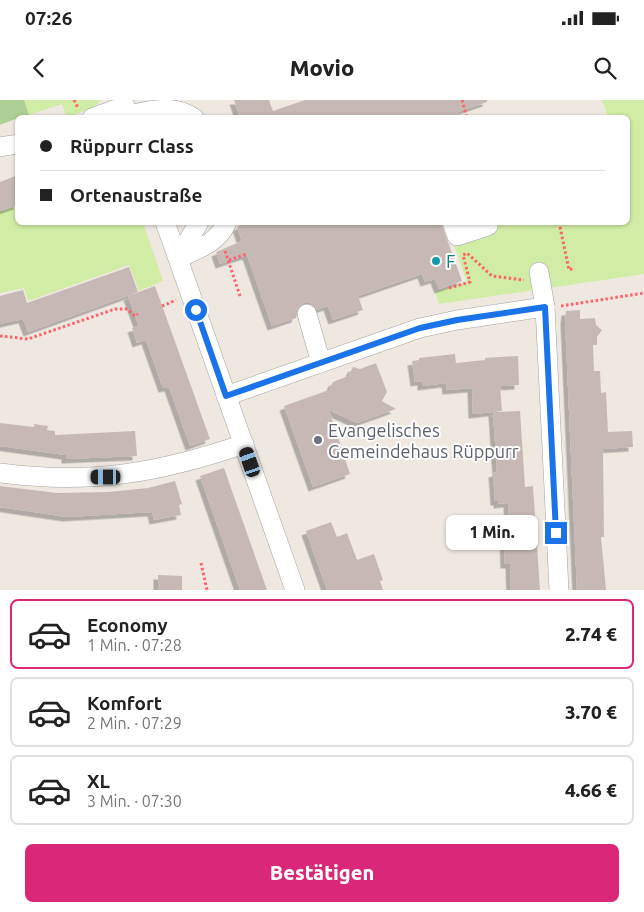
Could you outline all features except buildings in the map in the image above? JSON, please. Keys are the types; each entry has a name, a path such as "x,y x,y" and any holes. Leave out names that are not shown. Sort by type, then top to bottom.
{"street":[{"path":"107,115 162,108 175,109 190,115"},
{"path":"0,147 15,144"},
{"path":"166,225 295,590"},
{"path":"178,258 197,225"},
{"path":"178,258 210,244 220,236 226,225"},
{"path":"453,225 457,236 488,226"},
{"path":"533,276 545,307 559,590"},
{"path":"226,396 420,328 457,320 545,307"},
{"path":"307,314 321,363"},
{"path":"0,472 62,478 106,477 195,461 244,444"}],"path":[{"path":"462,100 466,115"},
{"path":"560,225 569,270 574,268"},
{"path":"449,288 470,282 463,255 467,253 492,276 533,276"},
{"path":"240,296 228,260 247,254"},
{"path":"545,307 644,293"},
{"path":"0,336 28,339 115,309 127,309 135,316 138,314"},
{"path":"201,563 207,590"}],"green space":[{"path":"0,100 24,100 29,115 15,115 15,119 0,125"},
{"path":"24,100 101,100 93,108 73,115 66,115 62,104 29,115"},
{"path":"602,100 644,100 644,274 439,304 435,292 467,282 447,225 459,229 470,225 630,225 630,115 607,115"},
{"path":"15,207 15,225 144,225 163,281 139,291 129,265 28,301 24,288 0,293 0,212"}],"place":[{"name":"F","path":"436,261"},
{"name":"Evangelisches Gemeindehaus Rüppurr","path":"318,440"}],"route":[{"path":"196,310 226,396 420,328 457,320 545,307 556,533"}]}
